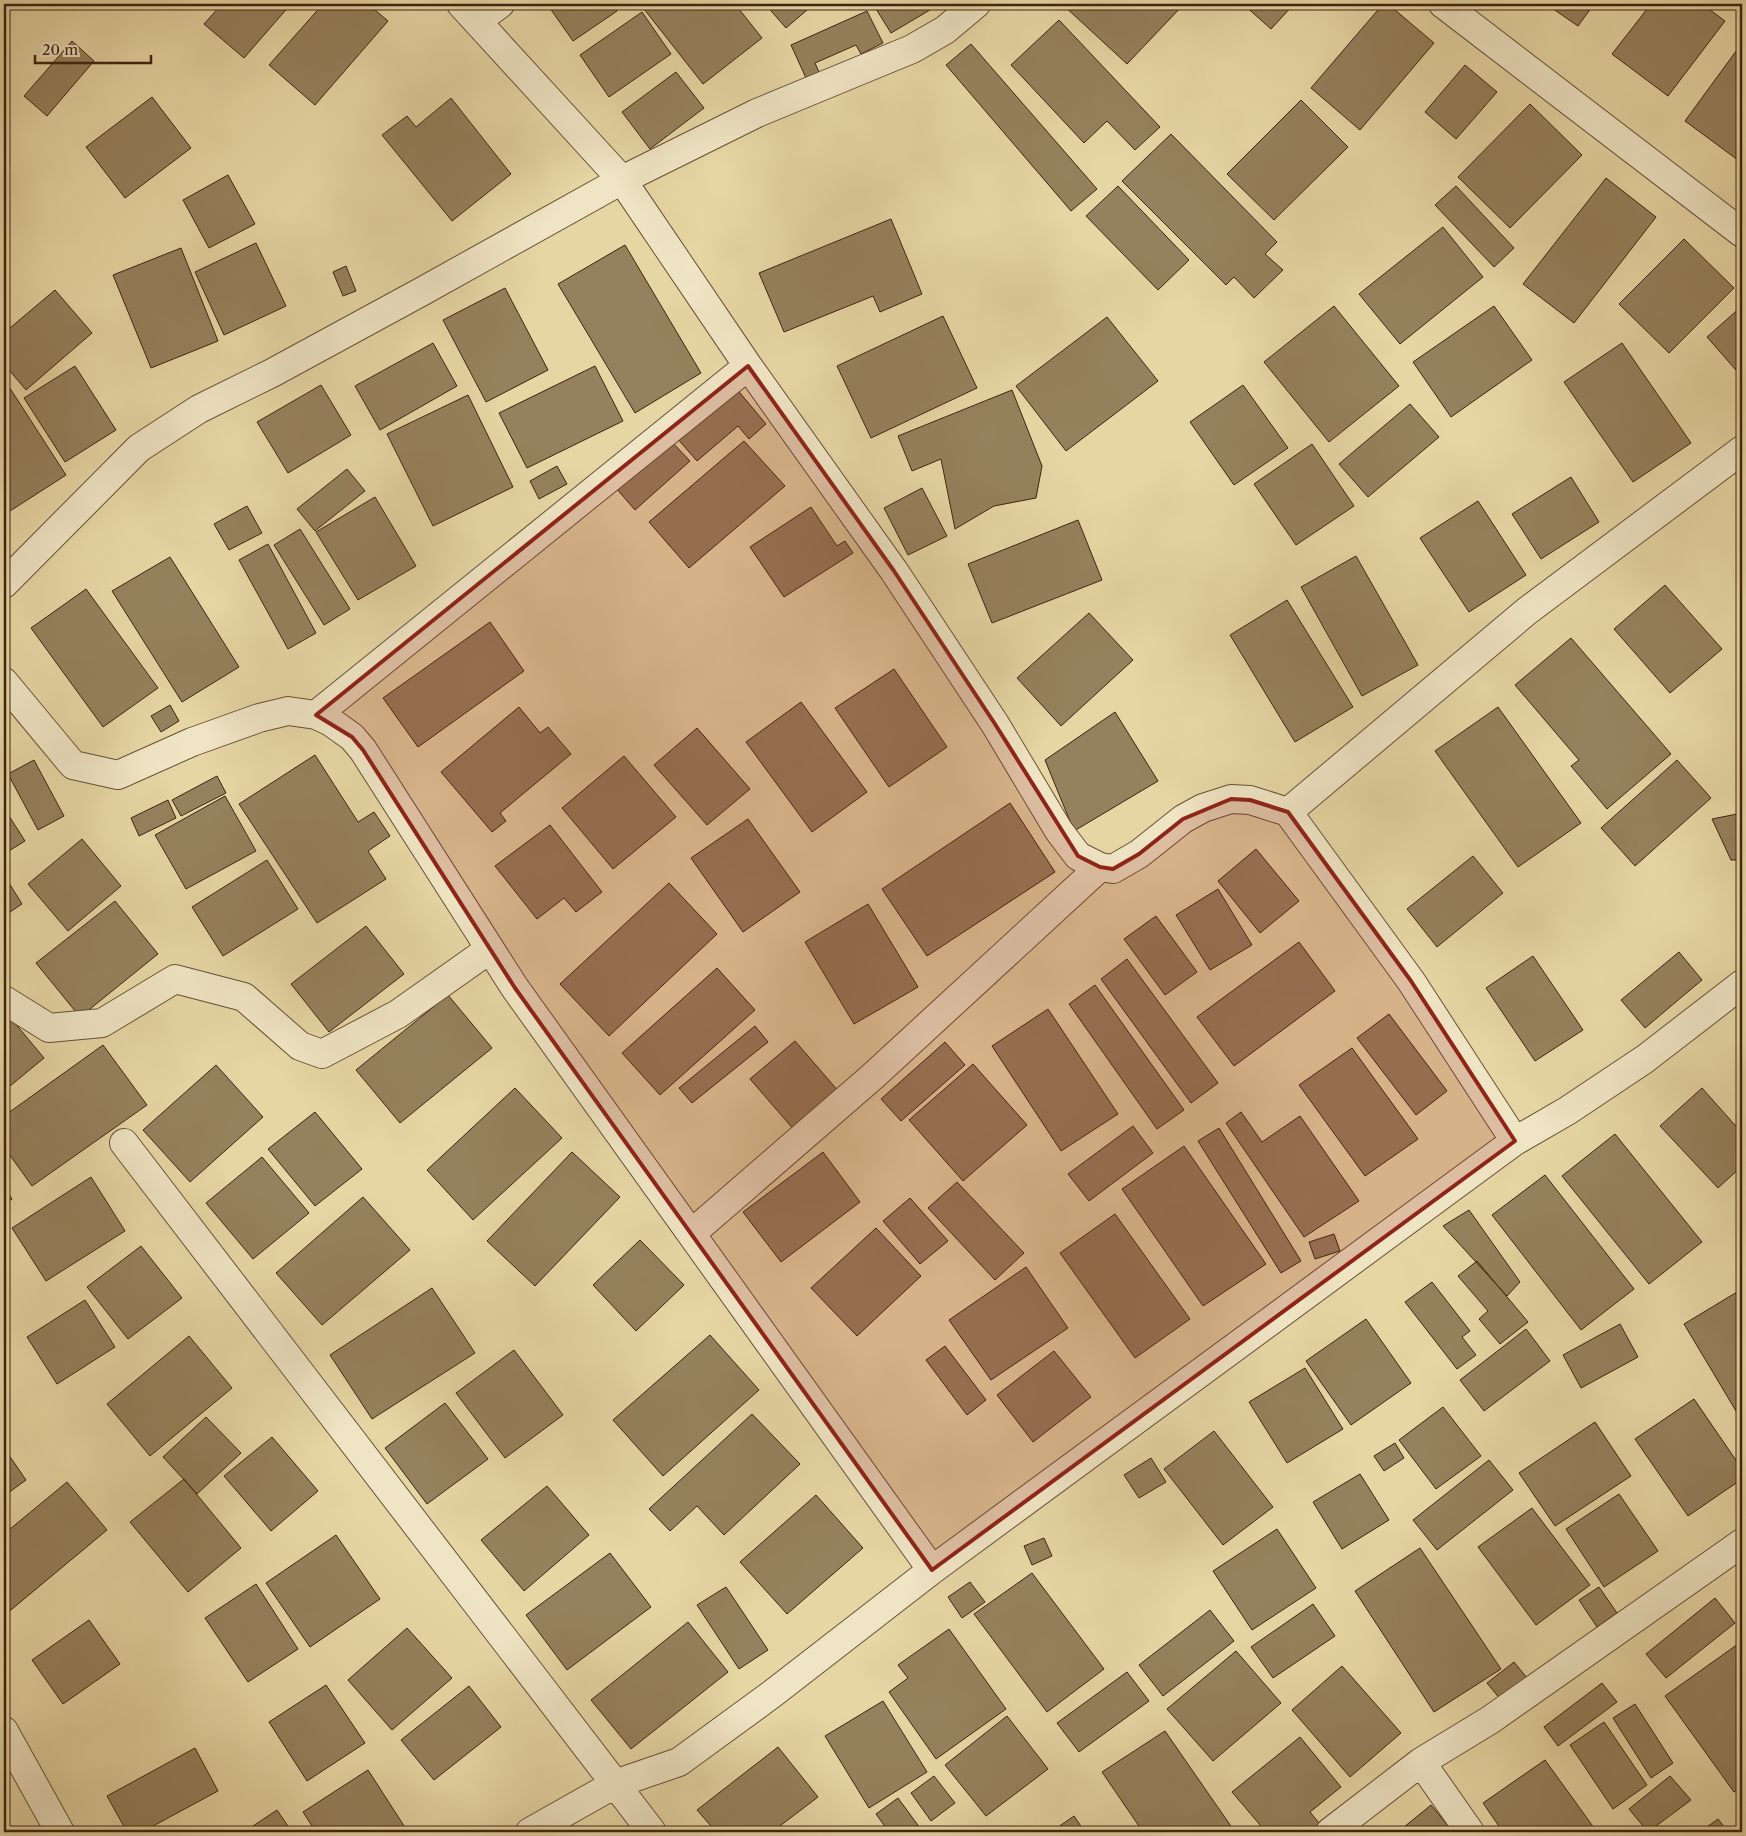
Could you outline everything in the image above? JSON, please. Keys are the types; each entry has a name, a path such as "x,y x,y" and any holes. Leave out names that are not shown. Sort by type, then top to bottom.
{"street":[{"path":"500,4 469,12 622,180 748,366 899,579 996,724 1059,831 1078,856 1100,867 1113,869 1139,854 1183,819 1203,808 1231,799 1250,800 1288,812 1411,981 1515,1141"},
{"path":"4,584 139,448 199,409 272,373 404,302 622,180 757,113 912,48 945,30 976,4"},
{"path":"1443,4 1742,233"},
{"path":"316,715 748,366"},
{"path":"1288,812 1527,611 1742,450"},
{"path":"4,682 73,765 118,775 192,742 258,718 288,711 316,715 331,722 352,737 364,750 515,988 932,1570"},
{"path":"692,1234 872,1078 1100,867"},
{"path":"4,1000 49,1028 102,1023 175,979 244,997 300,1046 322,1054 398,1014 490,948"},
{"path":"530,1832 615,1784 679,1762 772,1694 932,1570 1515,1141 1567,1111 1645,1059 1742,984"},
{"path":"124,1142 652,1832"},
{"path":"1330,1832 1421,1762 1490,1720 1742,1542"},
{"path":"4,1731 60,1832"},
{"path":"1421,1762 1470,1832"}],"highlighted area":[{"path":"748,366 894,571 995,724 1078,856 1100,867 1113,869 1139,854 1183,819 1231,799 1250,800 1288,812 1411,981 1515,1141 932,1570 515,988 363,750 352,737 316,715"}],"building":[{"path":"222,4 291,4 244,58 204,24"},
{"path":"323,4 368,4 388,21 315,105 269,65"},
{"path":"547,4 612,4 617,11 573,41"},
{"path":"650,4 735,4 762,38 703,84 644,9"},
{"path":"765,4 814,4 786,28"},
{"path":"873,4 940,4 891,33"},
{"path":"1062,4 1184,4 1127,64"},
{"path":"1243,4 1294,4 1271,29"},
{"path":"1383,4 1388,4 1434,43 1360,130 1311,88"},
{"path":"1546,4 1594,4 1578,26"},
{"path":"1651,4 1702,4 1725,21 1668,96 1612,54"},
{"path":"867,11 883,43 861,54 856,45 815,63 819,72 806,78 791,45"},
{"path":"642,12 671,54 609,97 580,55"},
{"path":"1059,20 1160,127 1135,150 1107,121 1084,143 1011,65"},
{"path":"72,41 94,61 47,116 24,96"},
{"path":"1742,43 1742,163 1685,121"},
{"path":"971,44 1097,189 1071,211 946,65"},
{"path":"1465,65 1497,92 1456,139 1425,112"},
{"path":"676,72 704,108 650,149 622,112"},
{"path":"152,97 191,148 125,198 86,147"},
{"path":"451,98 511,174 452,221 382,135 407,116 416,127"},
{"path":"1301,100 1348,147 1274,220 1227,174"},
{"path":"1530,104 1582,155 1510,228 1458,177"},
{"path":"1171,134 1277,242 1265,254 1283,270 1254,298 1234,277 1226,285 1122,181"},
{"path":"228,175 255,224 209,248 183,200"},
{"path":"1606,178 1656,217 1574,323 1523,284"},
{"path":"1118,186 1189,260 1158,290 1086,216"},
{"path":"1456,186 1514,248 1494,267 1435,205"},
{"path":"891,219 922,294 880,312 873,296 784,332 759,273"},
{"path":"1443,227 1483,277 1400,344 1359,294"},
{"path":"1684,239 1734,288 1669,353 1619,304"},
{"path":"256,243 286,306 224,335 195,272"},
{"path":"625,245 701,373 635,413 558,284"},
{"path":"181,248 218,341 151,368 113,275"},
{"path":"346,266 356,291 343,296 333,272"},
{"path":"505,288 548,370 486,402 443,320"},
{"path":"55,290 92,333 26,390 4,364 4,333"},
{"path":"1334,306 1399,386 1329,442 1264,362"},
{"path":"1494,306 1532,360 1451,417 1413,362"},
{"path":"1742,306 1742,377 1707,337"},
{"path":"943,316 977,388 871,438 837,366"},
{"path":"1107,317 1158,381 1066,451 1016,386"},
{"path":"433,343 457,386 380,430 355,386"},
{"path":"1622,343 1691,443 1633,482 1564,382"},
{"path":"75,366 116,430 65,462 24,398"},
{"path":"595,366 623,421 527,468 499,413"},
{"path":"4,379 66,475 10,511 4,502"},
{"path":"321,385 351,435 288,473 257,422"},
{"path":"1243,385 1288,448 1234,485 1190,422"},
{"path":"735,387 766,424 749,439 738,426 697,461 676,437"},
{"path":"1012,390 1042,466 1036,498 994,506 955,529 941,459 912,471 898,436"},
{"path":"468,395 513,487 433,526 387,434"},
{"path":"1410,404 1439,437 1368,497 1339,464"},
{"path":"670,440 690,461 635,510 616,488"},
{"path":"744,441 785,486 689,568 649,522"},
{"path":"1312,444 1354,506 1296,545 1254,484"},
{"path":"557,466 567,484 539,499 530,481"},
{"path":"347,469 365,491 315,531 297,509"},
{"path":"1571,477 1599,522 1541,559 1512,514"},
{"path":"922,488 947,536 908,555 884,508"},
{"path":"375,497 416,566 358,600 316,532"},
{"path":"1478,501 1526,575 1469,612 1420,538"},
{"path":"247,506 262,533 229,550 214,524"},
{"path":"811,507 837,546 845,541 853,553 784,597 750,547"},
{"path":"1078,520 1102,580 992,623 968,564"},
{"path":"300,529 350,609 324,625 274,545"},
{"path":"268,544 316,633 288,649 239,560"},
{"path":"1356,556 1418,665 1362,696 1301,587"},
{"path":"170,557 239,667 182,702 112,591"},
{"path":"1665,585 1722,649 1670,693 1614,629"},
{"path":"86,589 158,688 103,727 31,628"},
{"path":"1287,600 1353,707 1295,742 1230,635"},
{"path":"1089,613 1133,660 1061,726 1017,678"},
{"path":"490,622 524,671 418,747 383,698"},
{"path":"1571,638 1671,754 1607,809 1571,766 1579,760 1515,685"},
{"path":"894,669 947,747 889,787 835,708"},
{"path":"801,702 867,792 812,832 746,742"},
{"path":"170,705 179,721 161,732 151,716"},
{"path":"519,707 540,733 548,727 571,754 500,813 506,821 492,832 441,772"},
{"path":"1498,707 1581,823 1518,867 1435,751"},
{"path":"1115,712 1158,781 1074,831 1045,760"},
{"path":"697,728 750,789 707,825 654,765"},
{"path":"315,755 358,822 374,812 390,836 368,851 386,879 317,923 239,804"},
{"path":"624,756 676,817 613,869 562,808"},
{"path":"34,760 64,816 38,830 8,774"},
{"path":"1677,760 1711,798 1635,866 1601,828"},
{"path":"217,776 226,793 181,816 172,800"},
{"path":"225,796 256,851 186,889 155,835"},
{"path":"168,800 176,818 139,836 131,818"},
{"path":"1010,803 1055,872 927,956 882,889"},
{"path":"4,808 25,841 4,854"},
{"path":"1742,813 1742,860 1731,860 1712,819"},
{"path":"748,819 800,892 743,932 691,858"},
{"path":"550,825 602,892 576,912 564,898 537,919 495,866"},
{"path":"82,839 121,886 68,931 28,884"},
{"path":"1256,849 1299,901 1260,933 1218,881"},
{"path":"1473,856 1503,893 1437,947 1407,909"},
{"path":"267,860 298,909 223,956 192,907"},
{"path":"4,875 22,904 4,916"},
{"path":"669,883 717,934 609,1036 560,984"},
{"path":"1218,889 1252,945 1210,970 1176,915"},
{"path":"115,901 158,954 80,1017 36,963"},
{"path":"868,904 918,987 854,1024 805,942"},
{"path":"1156,916 1197,972 1165,995 1124,939"},
{"path":"366,926 404,974 329,1032 291,984"},
{"path":"1299,942 1335,991 1234,1066 1197,1017"},
{"path":"1679,952 1702,980 1645,1028 1621,1000"},
{"path":"1533,956 1583,1030 1535,1061 1486,988"},
{"path":"1127,959 1218,1083 1191,1103 1101,979"},
{"path":"717,968 755,1010 660,1095 622,1053"},
{"path":"1095,985 1184,1110 1157,1129 1069,1004"},
{"path":"448,995 492,1048 400,1123 356,1070"},
{"path":"1048,1009 1118,1114 1061,1151 992,1046"},
{"path":"4,1010 44,1058 4,1091"},
{"path":"1389,1014 1447,1091 1416,1115 1357,1038"},
{"path":"755,1026 768,1042 692,1103 679,1088"},
{"path":"795,1041 840,1093 795,1131 750,1079"},
{"path":"945,1042 965,1065 901,1121 881,1099"},
{"path":"103,1045 147,1105 32,1186 4,1147 4,1116"},
{"path":"1352,1048 1418,1139 1365,1176 1299,1085"},
{"path":"973,1064 1027,1125 963,1181 909,1120"},
{"path":"216,1065 263,1117 190,1182 143,1130"},
{"path":"515,1088 562,1138 473,1220 427,1170"},
{"path":"1702,1088 1742,1133 1742,1166 1718,1188 1660,1126"},
{"path":"315,1112 362,1169 315,1206 268,1149"},
{"path":"1241,1112 1262,1142 1300,1116 1359,1201 1304,1237 1226,1123"},
{"path":"1133,1126 1153,1153 1089,1201 1068,1174"},
{"path":"1219,1128 1301,1261 1281,1273 1198,1141"},
{"path":"1615,1134 1702,1242 1649,1284 1562,1176"},
{"path":"1184,1146 1266,1264 1203,1306 1122,1189"},
{"path":"572,1152 620,1197 535,1286 487,1241"},
{"path":"823,1152 860,1202 781,1262 743,1212"},
{"path":"262,1157 309,1213 253,1259 206,1203"},
{"path":"1545,1175 1634,1289 1581,1330 1492,1215"},
{"path":"91,1177 125,1231 46,1281 12,1228"},
{"path":"957,1182 1024,1253 995,1280 928,1208"},
{"path":"4,1187 12,1199 4,1204"},
{"path":"363,1197 410,1250 322,1325 276,1273"},
{"path":"910,1198 948,1241 920,1264 883,1221"},
{"path":"1469,1210 1520,1282 1507,1296 1443,1226"},
{"path":"1115,1214 1190,1319 1135,1358 1060,1253"},
{"path":"876,1228 921,1276 857,1336 811,1288"},
{"path":"1334,1234 1340,1251 1315,1259 1309,1242"},
{"path":"640,1240 684,1285 636,1331 593,1285"},
{"path":"141,1246 182,1298 128,1339 87,1287"},
{"path":"1477,1261 1528,1322 1500,1344 1479,1319 1488,1311 1458,1276"},
{"path":"1026,1267 1068,1328 991,1380 949,1320"},
{"path":"1432,1282 1470,1331 1462,1337 1476,1355 1457,1369 1405,1302"},
{"path":"432,1288 475,1353 372,1419 330,1355"},
{"path":"1742,1289 1742,1421 1684,1324"},
{"path":"85,1300 115,1347 57,1384 27,1337"},
{"path":"1366,1319 1411,1383 1351,1425 1306,1361"},
{"path":"1620,1324 1638,1357 1581,1388 1563,1355"},
{"path":"1526,1329 1550,1361 1484,1411 1460,1380"},
{"path":"710,1335 759,1390 663,1476 613,1420"},
{"path":"189,1336 232,1388 150,1456 107,1404"},
{"path":"945,1346 986,1400 967,1415 926,1360"},
{"path":"514,1350 563,1415 505,1458 456,1393"},
{"path":"1054,1351 1091,1397 1033,1442 997,1395"},
{"path":"1305,1368 1343,1429 1287,1463 1249,1402"},
{"path":"1694,1399 1742,1469 1742,1479 1688,1516 1635,1439"},
{"path":"445,1403 488,1459 427,1504 385,1448"},
{"path":"1443,1407 1481,1456 1436,1489 1399,1440"},
{"path":"752,1414 800,1464 724,1535 697,1506 670,1531 649,1509"},
{"path":"206,1417 241,1453 197,1494 163,1457"},
{"path":"1595,1422 1631,1476 1555,1526 1519,1473"},
{"path":"1214,1431 1273,1507 1223,1545 1164,1469"},
{"path":"272,1437 318,1491 271,1531 224,1476"},
{"path":"1395,1443 1404,1458 1384,1471 1374,1456"},
{"path":"4,1448 26,1480 4,1496"},
{"path":"1151,1458 1166,1482 1139,1498 1124,1475"},
{"path":"1489,1460 1513,1490 1437,1550 1413,1520"},
{"path":"1360,1474 1389,1520 1342,1549 1313,1502"},
{"path":"184,1479 241,1548 188,1592 130,1522"},
{"path":"67,1482 107,1530 6,1614 4,1612 4,1534"},
{"path":"547,1486 589,1535 524,1591 481,1540"},
{"path":"1619,1494 1658,1551 1604,1587 1566,1529"},
{"path":"816,1495 863,1548 787,1614 740,1562"},
{"path":"1532,1508 1590,1585 1536,1625 1478,1547"},
{"path":"1277,1529 1316,1588 1252,1630 1213,1571"},
{"path":"336,1535 380,1599 310,1647 266,1583"},
{"path":"1044,1538 1052,1556 1032,1565 1024,1546"},
{"path":"1420,1548 1501,1669 1434,1712 1355,1591"},
{"path":"610,1553 651,1607 567,1670 526,1615"},
{"path":"1032,1573 1104,1669 1047,1712 974,1614"},
{"path":"970,1582 985,1602 962,1618 948,1597"},
{"path":"256,1584 298,1649 248,1682 205,1618"},
{"path":"726,1587 768,1650 739,1669 697,1605"},
{"path":"1599,1587 1617,1613 1597,1627 1579,1600"},
{"path":"1715,1598 1735,1623 1666,1678 1646,1654"},
{"path":"1313,1604 1335,1636 1273,1678 1251,1647"},
{"path":"1210,1610 1234,1641 1163,1696 1139,1665"},
{"path":"89,1620 120,1664 63,1704 32,1660"},
{"path":"688,1622 728,1672 631,1749 591,1700"},
{"path":"407,1628 452,1678 392,1730 348,1680"},
{"path":"949,1629 1006,1709 936,1759 889,1692 908,1678 898,1665"},
{"path":"1738,1644 1742,1650 1742,1786 1734,1792 1665,1696"},
{"path":"1236,1651 1281,1703 1213,1761 1167,1709"},
{"path":"1514,1662 1527,1678 1501,1700 1487,1683"},
{"path":"1342,1666 1401,1733 1350,1777 1292,1710"},
{"path":"1127,1672 1149,1701 1079,1752 1057,1723"},
{"path":"1602,1683 1617,1702 1558,1746 1544,1727"},
{"path":"326,1685 365,1743 307,1781 269,1722"},
{"path":"469,1686 501,1727 434,1780 401,1740"},
{"path":"883,1701 927,1772 869,1808 825,1736"},
{"path":"1635,1704 1673,1763 1651,1778 1613,1718"},
{"path":"1007,1716 1048,1769 986,1816 945,1765"},
{"path":"1604,1722 1647,1785 1613,1809 1570,1745"},
{"path":"1165,1731 1235,1832 1143,1832 1102,1772"},
{"path":"1300,1737 1341,1787 1310,1812 1324,1829 1320,1832 1266,1832 1232,1792"},
{"path":"778,1747 818,1797 772,1832 716,1832 697,1810"},
{"path":"195,1748 218,1791 142,1832 127,1832 107,1796"},
{"path":"1545,1760 1597,1832 1503,1832 1483,1803"},
{"path":"368,1770 408,1832 316,1832 303,1812"},
{"path":"934,1776 955,1803 931,1821 911,1793"},
{"path":"1670,1776 1691,1800 1648,1832 1629,1809"},
{"path":"898,1798 920,1828 915,1832 889,1832 876,1814"},
{"path":"1431,1805 1449,1827 1442,1832 1408,1832 1404,1827"},
{"path":"277,1810 292,1832 244,1832"},
{"path":"1074,1816 1085,1832 1051,1832"},
{"path":"1718,1819 1728,1832 1700,1832"}]}
